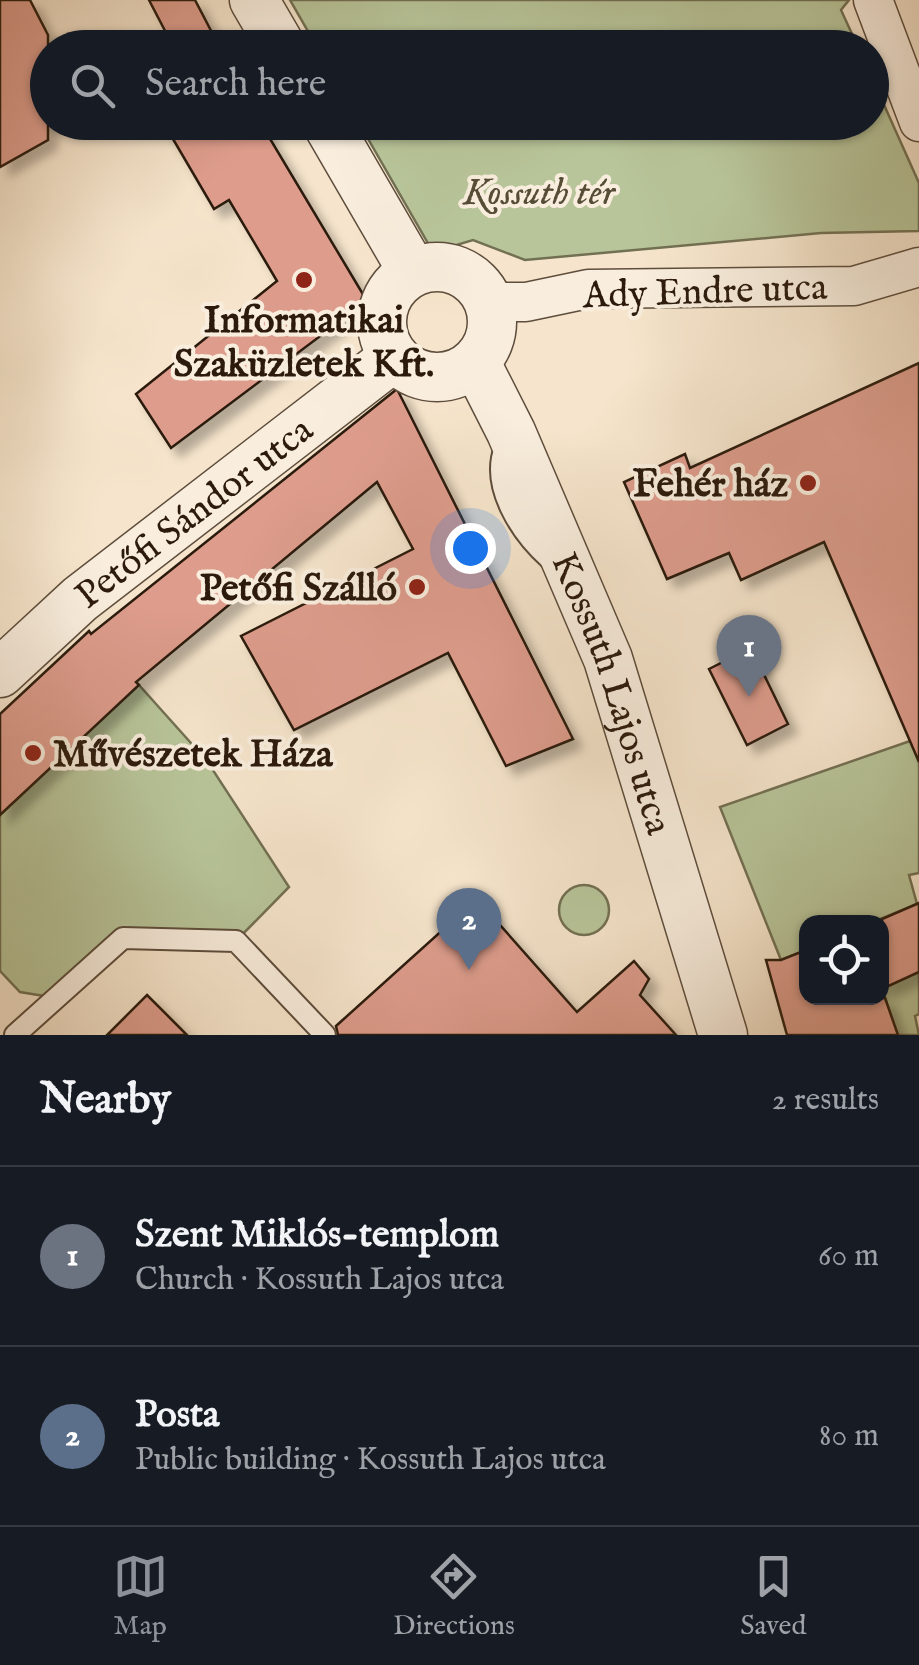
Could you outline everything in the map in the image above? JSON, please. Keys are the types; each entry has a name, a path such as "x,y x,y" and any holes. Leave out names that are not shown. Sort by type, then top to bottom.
{"street":[{"path":"254,0 272,30"},
{"path":"874,0 885,30"},
{"path":"889,41 919,122"},
{"path":"336,140 413,272"},
{"name":"Ady Endre utca","path":"490,302 526,302 588,289 854,286 919,266"},
{"path":"428,267 458,270 482,289 490,302 491,335 476,362 460,373 424,376 394,357 385,342 383,310 389,294 413,272 428,267"},
{"name":"Petőfi Sándor utca","path":"0,673 80,599 394,357"},
{"name":"Kossuth Lajos utca","path":"476,362 511,432 608,660 723,1035"}],"lane":[{"path":"15,1035 123,938 236,941 326,1035"}],"green space":[{"path":"290,0 849,0 841,10 850,30 307,30"},
{"name":"Kossuth tér","path":"889,116 919,183 919,231 821,233 525,260 473,240 433,252 369,140 889,140"},
{"path":"139,685 207,761 289,887 236,941 123,938 56,998 20,992 0,971 0,796"},
{"path":"919,741 919,873 909,875 917,904 889,915 799,915 799,953 781,960 720,807"},
{"path":"584,885 601,893 609,910 601,927 584,935 567,927 559,910 567,893"},
{"path":"919,972 919,1014 915,1016 919,1035 897,1035 887,1005 889,985"}],"building":[{"path":"0,0 30,0 45,30 30,30 30,140 48,140 0,167"},
{"path":"149,0 195,0 211,30 165,30"},
{"path":"174,140 271,140 367,301 171,448 136,394 277,281 229,200 214,209"},
{"path":"919,363 919,762 824,542 741,580 729,553 667,579 624,482 685,454 690,468"},
{"name":"Petőfi Szálló","path":"397,389 573,739 506,766 448,653 294,730 241,636 413,549 377,482 136,682 139,685 0,815 0,714 89,631 91,634"},
{"path":"751,648 788,724 747,745 709,669"},
{"path":"477,899 577,1012 634,961 649,979 640,995 676,1035 338,1035 336,1026"},
{"path":"919,903 919,972 889,986 889,916"},
{"path":"799,953 799,1005 887,1005 898,1035 787,1035 766,960 781,960"},
{"path":"147,995 187,1035 107,1035"}],"place":[{"name":"Informatikai Szaküzletek Kft.","path":"304,280"},
{"name":"Fehér ház","path":"808,483"},
{"name":"Petőfi Szálló","path":"417,587"},
{"name":"Szent Miklós-templom","path":"749,697"},
{"name":"Művészetek Háza","path":"33,753"},
{"name":"Posta","path":"469,970"}]}
